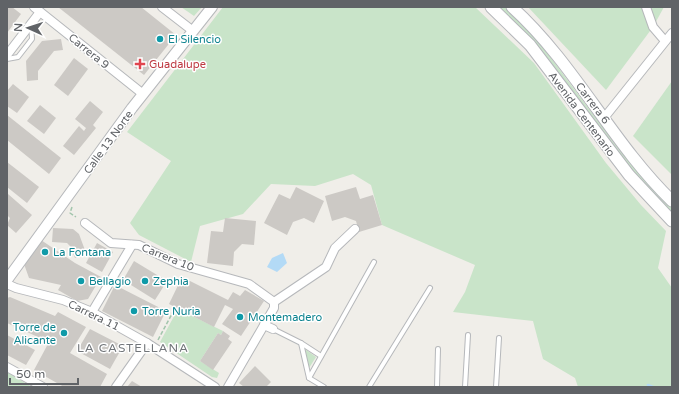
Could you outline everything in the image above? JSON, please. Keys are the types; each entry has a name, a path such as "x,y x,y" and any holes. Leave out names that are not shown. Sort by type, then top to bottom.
{"main road":[{"name":"Avenida Centenario","path":"491,7 530,45 628,175 672,221"},
{"name":"Carrera 6","path":"512,7 549,45 636,161 672,201"}],"street":[{"path":"162,7 193,31"},
{"name":"Calle 13 Norte","path":"7,280 143,94 212,7"},
{"path":"646,7 653,27 665,41"},
{"path":"7,55 31,23 37,10"},
{"name":"Carrera 9","path":"37,10 143,94"},
{"path":"604,118 672,33"},
{"name":"Carrera 10","path":"85,223 111,242 139,245 178,264 249,284 274,302"},
{"path":"228,387 274,308 274,302 326,267 336,248 355,229"},
{"path":"92,312 132,245"},
{"name":"Carrera 11","path":"7,284 16,288 63,300 92,312 147,343 215,387"},
{"path":"264,325 274,329"},
{"path":"116,387 147,343"},
{"path":"7,367 43,387"}],"lane":[{"path":"7,59 18,57 32,39 31,23"},
{"path":"309,378 374,262"},
{"path":"369,387 430,288"},
{"path":"274,329 301,343 321,356"},
{"path":"465,387 468,335"},
{"path":"496,387 499,338"},
{"path":"301,343 309,378 324,387"},
{"path":"437,387 438,349"}],"path":[{"path":"155,348 174,310"}],"green space":[{"path":"181,7 202,7 194,16"},
{"path":"223,7 475,7 534,63 606,163 641,205 666,231 658,268 672,288 672,387 578,387 575,378 543,359 533,321 453,312 465,292 475,265 382,225 371,185 353,174 315,186 271,184 243,214 200,226 191,262 139,235 130,223 171,161 127,132"},
{"path":"497,7 505,7 537,39 620,151 672,207 672,216 647,192"},
{"path":"528,7 664,7 653,27 606,90"},
{"path":"672,81 672,175 633,136"},
{"path":"178,309 223,331 221,335 218,333 200,361 219,373 217,378 212,377 160,342"},
{"path":"302,347 316,357 309,368"},
{"path":"7,372 32,387 7,387"}],"water":[{"path":"283,253 287,263 277,272 267,267 272,258"}],"building":[{"path":"7,7 12,7 21,14 7,33"},
{"path":"58,7 141,7 176,35 144,75"},
{"path":"61,39 63,50 54,51 38,71 38,80 27,81 26,61 42,41"},
{"path":"74,58 88,69 68,96 54,85"},
{"path":"13,84 29,97 17,113 7,106 7,91"},
{"path":"90,101 103,112 93,125 96,128 74,155 63,146 79,126 84,131 86,128 75,119"},
{"path":"40,105 56,118 44,134 27,121"},
{"path":"7,115 61,158 49,174 7,140"},
{"path":"7,162 39,187 27,203 7,187"},
{"path":"296,187 324,201 314,223 304,218 293,222 287,235 264,223 279,194 290,199"},
{"path":"356,187 360,199 373,195 382,225 359,232 356,221 345,217 332,221 325,196"},
{"path":"8,194 32,215 16,233 7,225 10,218 7,215"},
{"path":"225,218 256,221 254,245 242,244 234,252 233,266 207,263 211,231 223,232"},
{"path":"53,228 73,229 79,234 86,253 75,258 70,246 67,243 52,242"},
{"path":"41,240 75,263 101,277 88,299 77,301 58,290 61,285 29,278 24,264"},
{"path":"97,243 113,252 102,272 86,263"},
{"name":"Zephia","path":"134,261 167,281 155,300 123,280"},
{"path":"182,277 228,300 233,292 240,296 245,290 264,301 241,336 222,324 233,309 225,305 214,327 169,304"},
{"name":"Torre Nuria","path":"115,285 166,311 153,337 102,311"},
{"path":"10,297 55,316 58,312 86,327 70,353 107,374 100,387 64,387 34,370 49,342 7,323 7,298"},
{"path":"90,329 123,346 110,369 77,351"},
{"path":"223,331 230,336 228,339 232,342 213,370 200,361 218,333 221,335"},
{"path":"7,335 35,350 26,365 7,355"},
{"path":"255,366 271,382 266,387 244,387 239,383"},
{"path":"132,381 142,387 127,387"}],"waterway":[{"path":"648,385 653,387"}],"place":[{"name":"El Silencio","path":"160,39"},
{"name":"Guadalupe","path":"140,64"},
{"name":"La Fontana","path":"45,252"},
{"name":"Bellagio","path":"81,281"},
{"name":"Zephia","path":"145,281"},
{"name":"Torre Nuria","path":"134,311"},
{"name":"Montemadero","path":"240,317"},
{"name":"Torre de Alicante","path":"64,333"}],"district":[{"name":"LA CASTELLANA","path":"133,348"}]}
